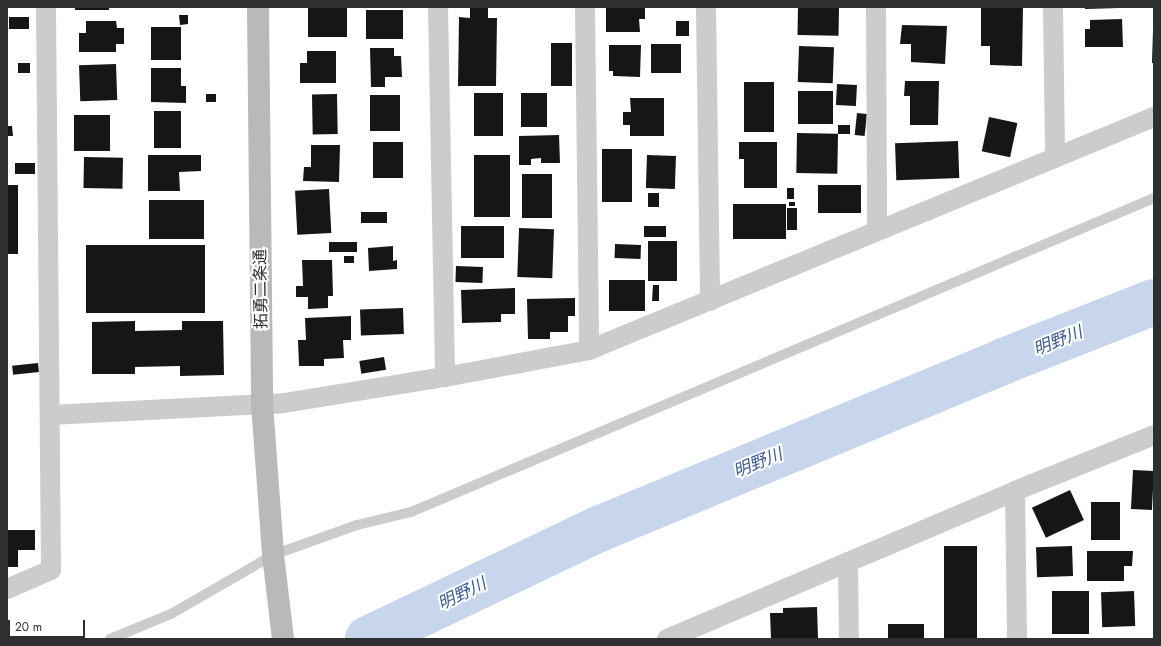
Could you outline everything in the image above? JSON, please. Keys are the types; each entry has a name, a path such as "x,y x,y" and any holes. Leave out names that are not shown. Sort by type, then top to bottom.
{"street":[{"path":"7,588 51,570 46,7"},
{"name":"拓勇二条通","path":"258,7 262,404 274,562 284,639"},
{"path":"438,7 445,377"},
{"path":"585,7 589,350"},
{"path":"706,7 710,301"},
{"path":"876,7 877,230"},
{"path":"1053,7 1055,158"},
{"path":"50,415 284,403 445,377 589,350 1154,117"},
{"path":"677,637 848,562 1154,435"},
{"path":"1015,492 1017,639"},
{"path":"848,562 849,639"}],"lane":[{"path":"110,639 171,614 274,562 357,525 411,512 1154,198"}],"building":[{"path":"75,7 109,7 109,10 75,10"},
{"path":"308,7 347,7 347,37 308,37"},
{"path":"470,7 488,7 488,18 497,18 496,86 458,86 459,17 470,18"},
{"path":"606,7 645,7 645,19 639,19 640,32 606,32"},
{"path":"798,7 839,8 839,36 798,35"},
{"path":"981,7 1023,7 1022,66 990,65 990,46 981,46"},
{"path":"1085,7 1119,7 1119,8 1085,9"},
{"path":"366,10 403,10 403,39 366,39"},
{"path":"179,15 188,15 188,24 180,25"},
{"path":"9,17 29,17 29,29 9,29"},
{"path":"1122,19 1123,47 1085,47 1085,29 1090,29 1090,20"},
{"path":"86,21 116,21 117,28 124,28 124,44 116,44 116,52 79,52 79,33 86,33"},
{"path":"676,21 689,21 689,36 676,36"},
{"path":"902,25 947,26 945,64 911,62 911,44 900,44"},
{"path":"151,27 181,27 181,60 151,60"},
{"path":"1153,30 1154,63 1152,63"},
{"path":"551,43 572,43 572,86 551,86"},
{"path":"651,44 681,44 681,73 651,73"},
{"path":"609,45 641,45 640,77 613,76 613,71 609,71"},
{"path":"799,46 834,47 833,83 798,82"},
{"path":"370,48 394,48 394,56 401,56 402,77 385,77 385,87 371,87"},
{"path":"307,51 336,51 336,83 300,83 300,63 307,63"},
{"path":"18,63 30,63 30,73 18,73"},
{"path":"116,64 117,100 80,101 79,65"},
{"path":"151,68 181,68 181,86 186,86 186,103 151,102"},
{"path":"905,81 939,81 938,125 910,125 910,96 904,96"},
{"path":"744,82 774,82 774,132 744,132"},
{"path":"837,84 857,85 856,106 836,105"},
{"path":"798,91 833,91 833,124 798,124"},
{"path":"474,93 503,93 503,136 474,136"},
{"path":"521,93 547,93 547,127 521,127"},
{"path":"206,94 216,94 216,102 206,102"},
{"path":"312,94 337,94 338,134 313,134"},
{"path":"370,95 400,95 400,131 370,131"},
{"path":"630,98 664,98 664,136 630,136 630,125 623,125 623,112 631,112"},
{"path":"154,111 181,111 181,148 154,148"},
{"path":"857,113 867,114 865,136 855,135"},
{"path":"74,115 110,115 110,151 74,151"},
{"path":"989,117 1017,123 1010,157 982,151"},
{"path":"838,125 850,125 850,134 838,134"},
{"path":"7,126 12,126 13,136 7,136"},
{"path":"797,133 838,134 837,174 796,173"},
{"path":"559,135 560,163 541,163 541,158 531,159 531,165 519,165 519,136"},
{"path":"958,141 959,178 896,180 895,143"},
{"path":"373,142 403,142 403,178 373,178"},
{"path":"739,142 777,142 777,188 744,188 744,159 739,159"},
{"path":"311,145 340,145 339,182 303,181 304,167 311,167"},
{"path":"602,149 632,149 632,202 602,202"},
{"path":"148,155 201,155 201,171 179,172 180,191 148,191"},
{"path":"474,155 510,155 510,217 474,217"},
{"path":"647,155 676,156 675,189 646,188"},
{"path":"84,157 123,158 122,189 83,188"},
{"path":"15,163 35,163 35,174 15,174"},
{"path":"522,174 552,174 552,218 522,218"},
{"path":"7,185 18,185 18,254 7,254"},
{"path":"818,185 861,185 861,213 818,213"},
{"path":"787,188 794,188 794,199 787,199"},
{"path":"329,189 331,233 297,235 295,191"},
{"path":"648,193 659,193 659,207 648,207"},
{"path":"149,200 204,200 204,239 149,239"},
{"path":"789,202 795,202 795,206 789,206"},
{"path":"733,204 786,204 786,239 733,239"},
{"path":"787,208 797,208 797,230 787,230"},
{"path":"361,212 387,212 387,223 361,223"},
{"path":"461,226 504,226 504,258 461,258"},
{"path":"644,226 666,226 666,237 644,237"},
{"path":"519,228 554,229 552,278 517,277"},
{"path":"648,241 677,241 677,281 648,281"},
{"path":"329,242 357,242 357,252 329,252"},
{"path":"615,244 641,245 640,259 615,258"},
{"path":"86,245 205,245 205,313 86,313"},
{"path":"393,246 393,261 397,260 397,269 369,271 368,248"},
{"path":"344,256 354,256 354,263 344,263"},
{"path":"302,260 332,260 333,296 328,296 328,308 308,309 308,297 296,297 296,286 303,286"},
{"path":"456,266 483,267 482,283 455,282"},
{"path":"609,280 645,280 645,311 609,311"},
{"path":"653,285 659,285 659,301 652,301"},
{"path":"515,288 515,314 501,314 501,322 462,323 461,290"},
{"path":"575,298 575,316 568,316 568,332 550,332 550,339 528,339 527,299"},
{"path":"403,308 404,334 361,335 360,310"},
{"path":"351,316 351,340 343,340 344,358 324,359 324,366 299,366 298,340 306,340 305,318"},
{"path":"135,321 135,331 182,330 182,321 223,321 224,375 180,376 180,366 135,367 135,374 92,374 92,322"},
{"path":"384,357 386,370 361,374 359,361"},
{"path":"38,363 39,372 13,375 12,366"},
{"path":"1133,470 1154,471 1152,510 1131,509"},
{"path":"1070,490 1084,520 1046,538 1032,508"},
{"path":"1091,502 1120,502 1120,540 1091,540"},
{"path":"7,530 35,530 35,550 18,550 18,567 7,567"},
{"path":"944,546 977,546 977,639 944,639"},
{"path":"1072,546 1073,576 1037,577 1036,547"},
{"path":"1087,551 1133,551 1132,566 1124,566 1124,581 1087,581"},
{"path":"1052,591 1089,591 1089,634 1052,634"},
{"path":"1134,591 1135,626 1102,627 1101,592"},
{"path":"817,607 818,638 771,639 770,613 783,613 783,608"},
{"path":"888,624 924,624 924,639 888,639"}],"waterway":[{"name":"明野川","path":"368,639 599,529 1004,361 1154,302"}]}
